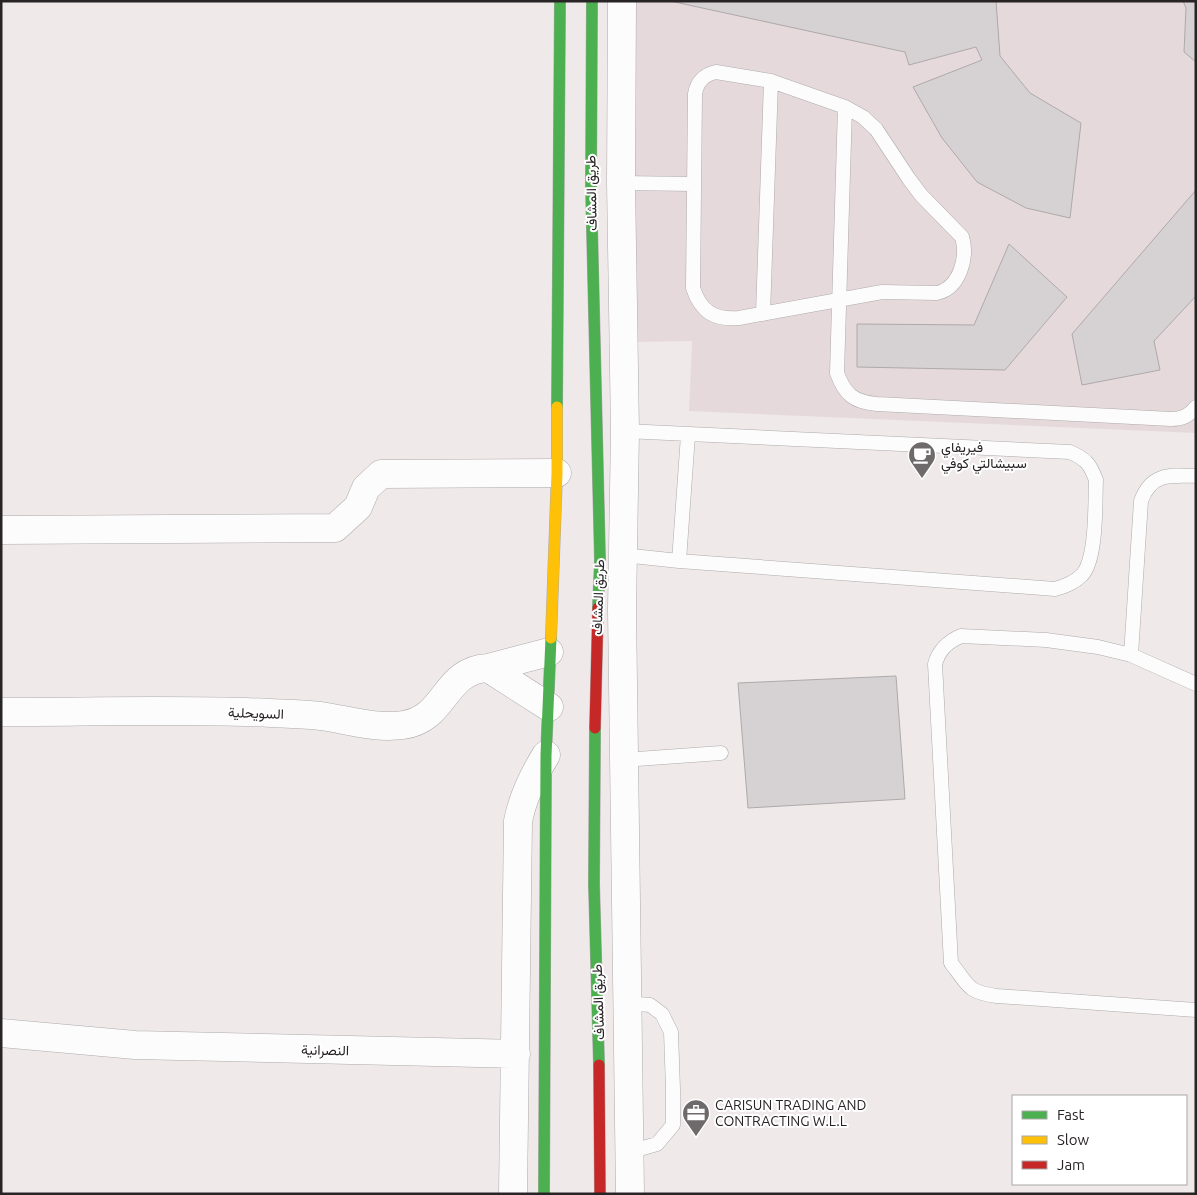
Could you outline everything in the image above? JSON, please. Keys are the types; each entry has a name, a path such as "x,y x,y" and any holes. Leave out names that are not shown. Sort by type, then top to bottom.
{"street":[{"path":"544,1194 546,755 557,473 560,1"},
{"name":"طريق المشاف","path":"592,1 591,186 600,560 596,668 594,884 599,1048 600,1194"},
{"name":"طريق المشاف","path":"622,1 621,183 625,432 623,760 630,1194"},
{"path":"1,530 335,528 358,507 366,488 381,474 557,473"},
{"name":"السويحلية","path":"1,712 269,713 320,716 371,726 395,726 424,719 436,708 461,676 473,670 488,668 549,652"},
{"path":"488,668 549,707"},
{"path":"513,1194 518,821 521,804 532,777 546,755"},
{"name":"النصرانية","path":"1,1033 135,1045 516,1054"}],"lane":[{"path":"716,72 771,81 845,107 876,129 921,194 962,236 965,255 953,284 943,292 937,293 882,292 727,319 715,316 704,309 697,300 692,276 696,86 708,74 716,72"},
{"path":"763,314 771,81"},
{"path":"845,107 837,373 842,386 851,396 864,403 1171,419 1182,418 1196,407"},
{"path":"621,183 694,184"},
{"path":"623,555 679,561 1055,589 1070,584 1083,574 1091,559 1096,480 1091,468 1082,458 1070,452 625,432"},
{"path":"679,561 688,435"},
{"path":"1131,655 1141,501 1144,492 1159,478 1168,475 1196,476"},
{"path":"1196,684 1131,655 1074,643 961,636 944,646 938,654 935,664 952,964 968,987 982,994 1196,1010"},
{"path":"623,760 721,752"},
{"path":"626,1002 650,1005 662,1014 671,1032 673,1089 673,1125 657,1144 629,1152"}],"shaded area":[{"path":"634,1 1196,1 1196,433 689,411 692,341 636,342"}],"building":[{"path":"670,1 996,1 1000,56 1030,93 1081,123 1070,218 1026,208 977,182 942,138 913,87 982,60 976,47 909,65 905,52"},
{"path":"1183,1 1196,1 1196,62 1184,52 1186,8"},
{"path":"1196,190 1196,296 1154,341 1160,370 1082,385 1072,334"},
{"path":"1009,244 1067,297 1005,370 857,367 857,324 974,325"},
{"path":"896,676 905,799 748,808 738,683"}],"traffic: fast":[{"path":"557,407 560,1"},
{"path":"592,1 591,186 600,560 598,608"},
{"path":"544,1194 546,755 551,638"},
{"path":"595,728 594,884 599,1065"}],"traffic: slow":[{"path":"551,638 557,473 557,407"}],"traffic: jam":[{"path":"595,728 598,608"},
{"path":"599,1065 600,1194"}],"place":[{"name":"فيريفاي سبيشالتي كوفي","path":"922,479"},
{"name":"CARISUN TRADING AND CONTRACTING W.L.L","path":"696,1137"}]}
